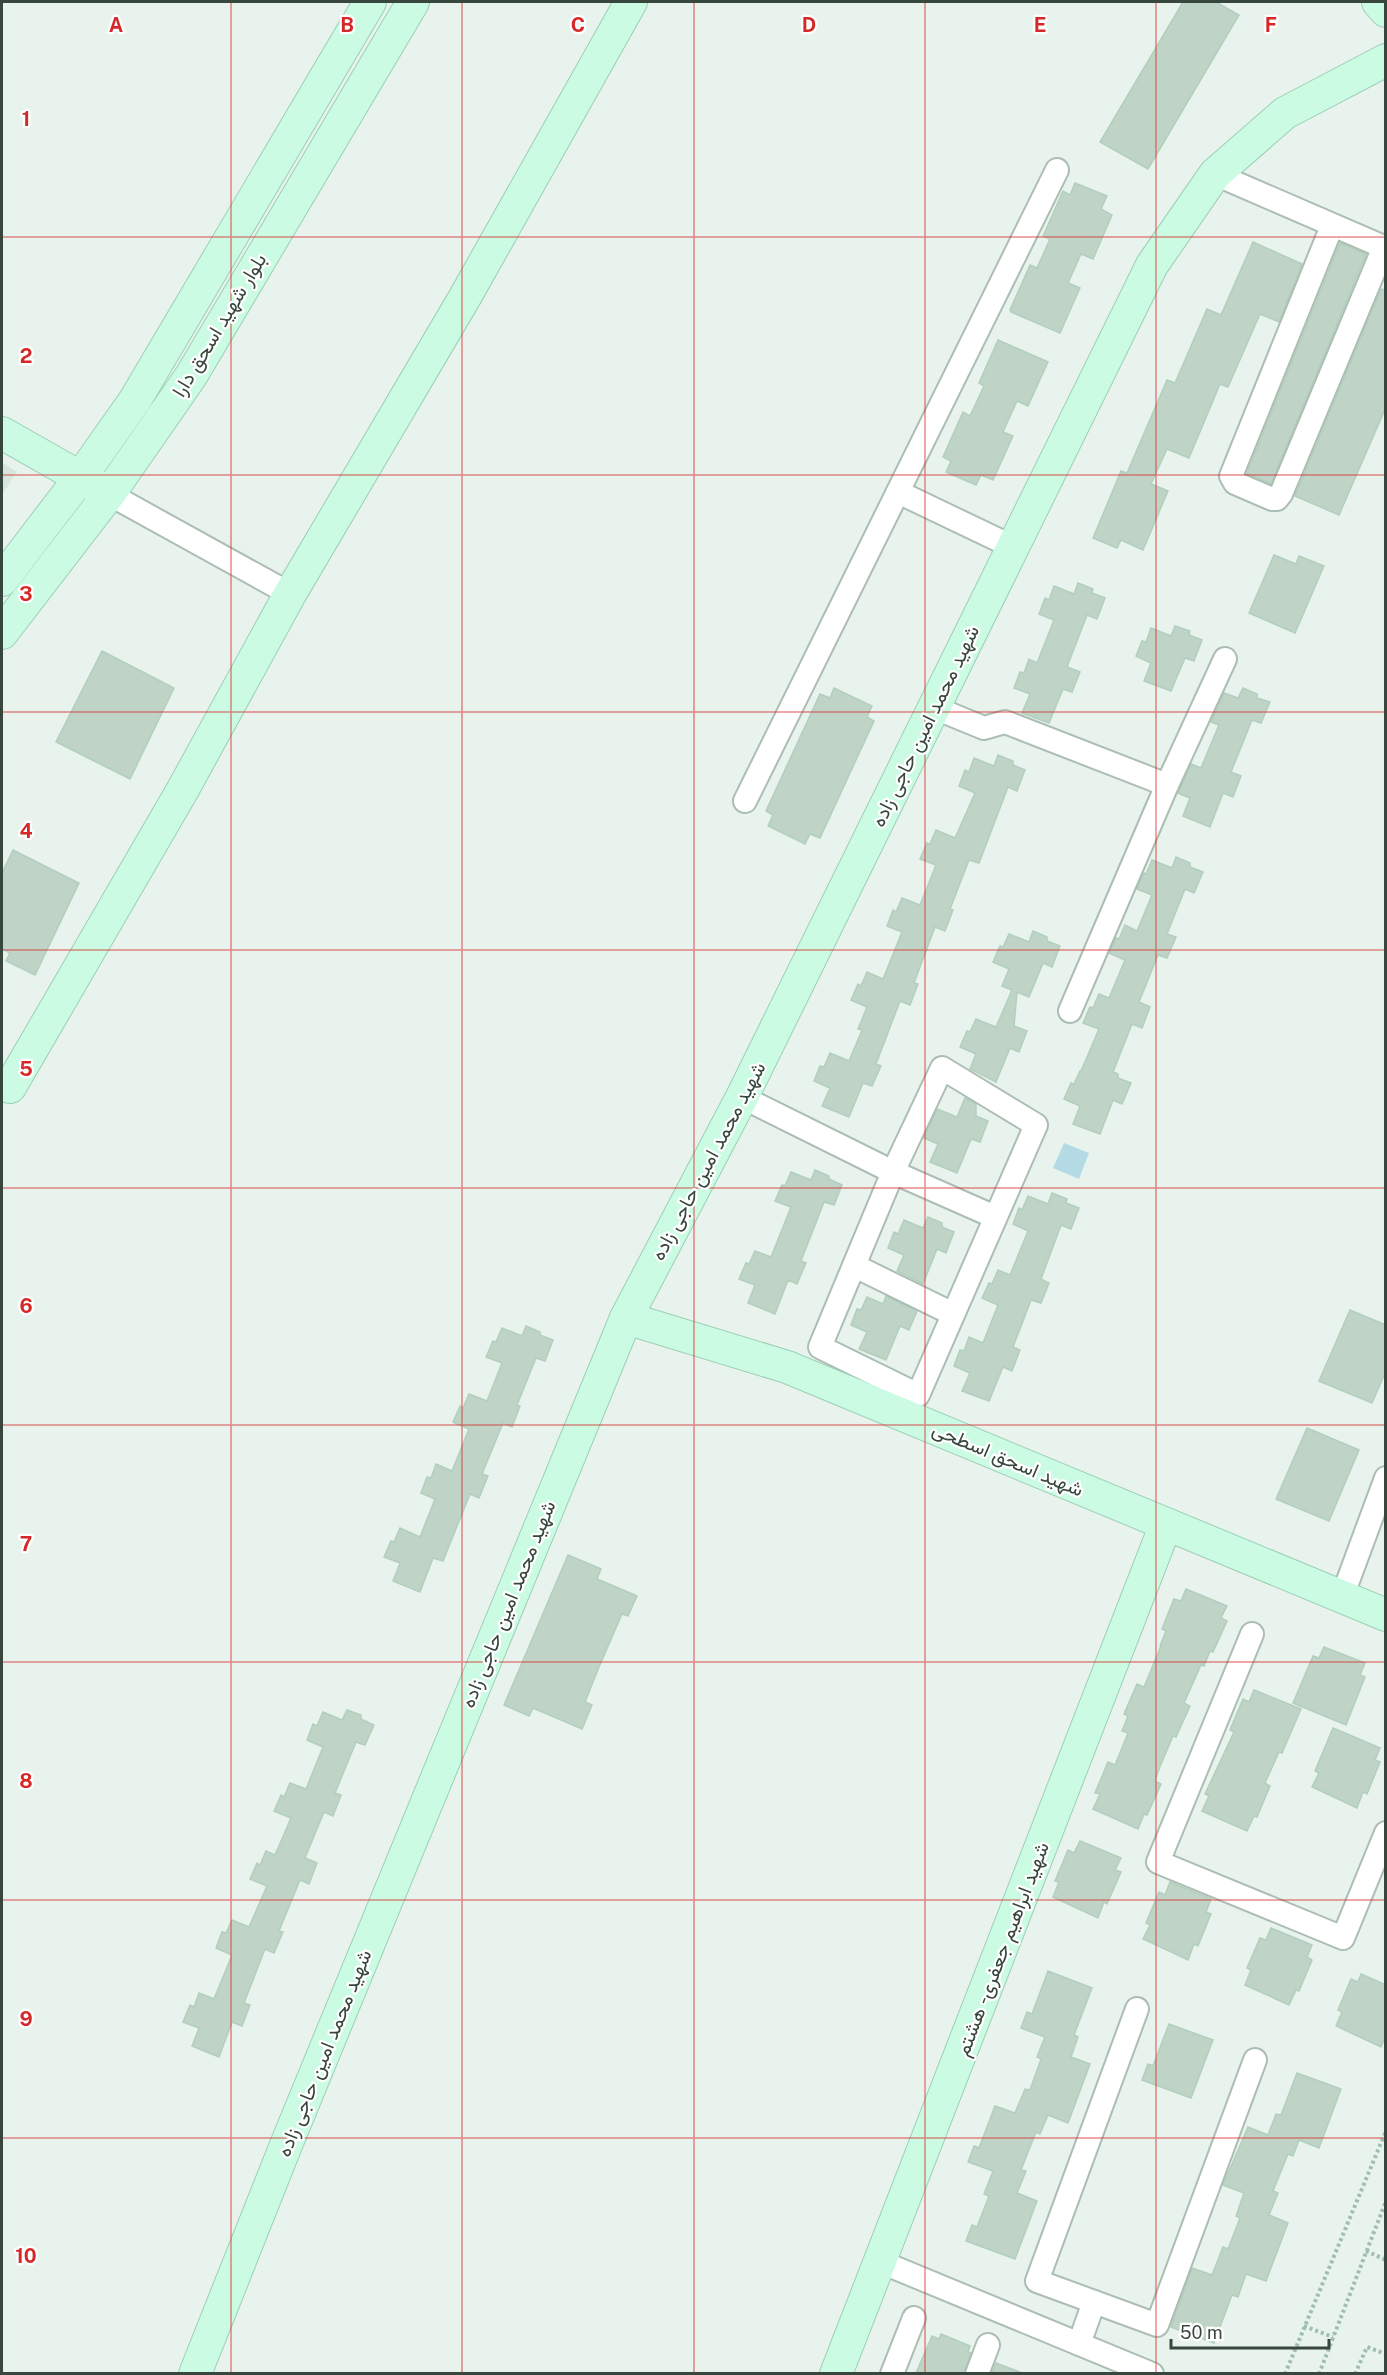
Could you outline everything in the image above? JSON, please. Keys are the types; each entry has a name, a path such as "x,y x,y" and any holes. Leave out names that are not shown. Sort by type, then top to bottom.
{"street":[{"name":"بلوار شهید اسحق دارا","path":"2,580 80,478 135,400 370,2"},
{"name":"بلوار شهید اسحق دارا","path":"2,633 109,494 191,376 413,2"},
{"path":"6,1096 182,791 290,594 465,297 631,2"},
{"path":"1378,2 1386,11"},
{"name":"شهید محمد امین حاجی زاده","path":"195,2373 299,2111 626,1318 742,1097 1152,265 1215,174 1285,113 1386,60"},
{"path":"744,801 1057,170"},
{"path":"1215,174 1385,248 1281,494 1277,499 1272,499 1235,483 1231,476 1332,226"},
{"path":"2,433 290,594"},
{"path":"898,492 1013,547"},
{"path":"1070,1011 1224,659"},
{"path":"935,708 984,728 1005,722 1167,785"},
{"path":"942,1068 1036,1125 996,1218 918,1395 820,1347 893,1172 942,1068"},
{"path":"742,1097 893,1172 996,1218"},
{"path":"855,1266 953,1314"},
{"name":"شهید اسحق اسطحی","path":"626,1318 787,1367 1386,1615"},
{"path":"1341,1597 1386,1478"},
{"name":"شهید ابراهیم جعفری - هشتم","path":"836,2373 1166,1524"},
{"path":"1252,1634 1158,1862 1343,1938 1386,1833"},
{"path":"1137,2009 1037,2282 1157,2325 1255,2060"},
{"path":"881,2262 1152,2373"},
{"path":"1079,2344 1094,2302"},
{"path":"892,2373 914,2318"},
{"path":"977,2373 988,2345"}],"path":[{"path":"1285,2373 1386,2131"},
{"path":"1319,2373 1386,2201"},
{"path":"1366,2251 1386,2260"},
{"path":"1305,2326 1333,2337"},
{"path":"1355,2373 1366,2347 1385,2352"}],"shaded area":[{"path":"2,462 17,472 2,495"},
{"path":"1064,1143 1089,1153 1079,1179 1053,1168"}],"building":[{"path":"1183,2 1216,2 1239,15 1148,169 1100,142"},
{"path":"1075,183 1107,196 1101,209 1112,215 1093,259 1081,254 1068,283 1080,288 1060,333 1010,310 1030,265 1037,268 1050,239 1043,236 1063,191 1070,195"},
{"path":"1253,242 1302,264 1279,322 1260,314 1228,387 1220,384 1189,458 1167,449 1151,484 1168,491 1143,550 1121,540 1117,548 1093,538 1121,471 1127,473 1167,380 1175,383 1207,309 1221,315"},
{"path":"1340,243 1366,254 1271,484 1247,473"},
{"path":"1381,289 1386,290 1386,407 1339,515 1295,496"},
{"path":"998,340 1048,362 1028,406 1017,401 1003,432 1013,436 993,480 981,475 976,485 946,472 951,461 943,457 963,412 970,416 984,386 979,383"},
{"path":"1274,555 1296,564 1299,556 1324,566 1295,633 1249,613"},
{"path":"1078,583 1093,589 1092,593 1105,598 1097,619 1087,615 1067,667 1080,672 1072,692 1063,689 1049,723 1022,713 1030,694 1014,688 1020,672 1024,673 1029,659 1037,663 1054,620 1039,614 1045,598 1049,600 1054,586 1074,594"},
{"path":"1175,626 1190,631 1189,635 1202,640 1194,661 1185,658 1171,691 1144,681 1151,663 1136,656 1142,641 1146,642 1151,628 1171,636"},
{"path":"102,651 174,688 130,779 56,742"},
{"path":"834,688 872,706 867,717 874,721 820,838 810,834 805,844 768,826 773,815 766,811 820,694 830,698"},
{"path":"1243,688 1257,694 1257,698 1270,702 1261,723 1252,720 1231,772 1241,776 1233,797 1223,793 1210,827 1183,816 1190,798 1178,793 1191,764 1201,768 1219,725 1211,722 1224,693 1238,698"},
{"path":"998,755 1013,761 1013,765 1025,770 1017,791 1008,787 979,863 969,860 950,909 953,910 945,931 935,927 914,983 918,984 910,1005 900,1001 876,1064 881,1066 872,1086 863,1083 849,1117 822,1106 830,1088 814,1081 820,1066 824,1067 830,1053 849,1061 862,1030 858,1029 867,1007 851,1000 858,984 861,986 867,972 883,979 902,932 887,926 893,910 896,912 902,898 920,905 936,865 920,859 927,843 930,844 936,830 955,838 975,793 959,786 965,770 969,772 974,758 994,766"},
{"path":"13,850 79,883 35,975 6,961 10,953 2,949 2,873"},
{"path":"1176,857 1190,863 1190,867 1203,872 1194,893 1185,889 1167,934 1176,937 1167,958 1158,955 1139,1002 1150,1007 1142,1028 1132,1024 1113,1072 1118,1074 1118,1078 1131,1083 1122,1104 1113,1100 1100,1134 1073,1124 1080,1106 1064,1099 1071,1083 1074,1084 1081,1071 1099,1029 1083,1023 1099,994 1109,998 1125,960 1109,953 1116,938 1119,939 1125,925 1137,931 1152,895 1137,889 1144,873 1146,874 1152,860 1172,868"},
{"path":"1033,931 1047,937 1047,941 1060,946 1052,967 1043,963 1029,997 1017,992 1014,1026 1027,1031 1019,1052 1010,1048 996,1082 970,1069 976,1054 960,1047 967,1031 970,1032 976,1019 996,1027 1012,990 1002,986 1009,969 993,962 1000,946 1003,947 1009,934 1029,942"},
{"path":"965,1098 976,1104 976,1116 988,1121 980,1142 971,1139 957,1173 930,1162 938,1144 924,1138 937,1109 957,1117"},
{"path":"815,1170 842,1185 834,1205 824,1202 801,1261 806,1263 797,1284 788,1280 775,1314 748,1303 755,1285 739,1279 746,1263 749,1264 755,1251 771,1257 791,1207 775,1201 791,1172 811,1180"},
{"path":"1052,1193 1067,1199 1066,1203 1079,1208 1071,1229 1061,1225 1041,1279 1049,1283 1041,1303 1031,1300 1013,1347 1020,1350 1012,1371 1003,1367 989,1401 962,1391 970,1373 954,1366 960,1350 964,1351 969,1337 983,1343 998,1305 982,1298 998,1270 1010,1275 1028,1231 1013,1224 1019,1208 1022,1210 1028,1196 1048,1204"},
{"path":"928,1217 954,1232 946,1253 937,1249 923,1284 897,1271 904,1255 888,1248 894,1232 898,1234 904,1220 923,1228"},
{"path":"886,1296 917,1311 909,1330 900,1326 886,1360 859,1349 867,1332 851,1325 857,1309 861,1310 867,1297 883,1304"},
{"path":"1350,1310 1386,1325 1386,1371 1372,1403 1319,1381"},
{"path":"526,1326 553,1340 545,1361 536,1358 517,1405 520,1406 512,1427 503,1423 482,1474 488,1476 479,1498 470,1494 443,1561 433,1558 420,1592 393,1581 400,1563 384,1557 400,1528 420,1537 435,1499 421,1493 427,1477 431,1478 436,1464 452,1471 469,1429 453,1422 460,1406 463,1408 469,1394 487,1401 502,1363 486,1357 493,1341 496,1342 502,1328 522,1336"},
{"path":"1307,1428 1359,1450 1329,1521 1276,1499"},
{"path":"568,1555 601,1569 597,1579 637,1596 628,1616 622,1614 599,1667 585,1702 592,1705 582,1729 533,1708 529,1716 504,1705"},
{"path":"1186,1589 1227,1606 1221,1618 1227,1621 1213,1652 1210,1651 1204,1666 1201,1665 1184,1703 1190,1706 1176,1737 1173,1736 1159,1769 1155,1781 1161,1784 1138,1829 1093,1809 1100,1794 1095,1793 1108,1762 1115,1765 1128,1733 1122,1731 1128,1716 1124,1714 1137,1684 1144,1687 1161,1646 1166,1631 1162,1629 1174,1599 1181,1601"},
{"path":"1324,1647 1365,1663 1360,1675 1365,1677 1346,1725 1293,1703 1313,1656 1319,1658"},
{"path":"1254,1690 1301,1709 1282,1753 1279,1752 1265,1783 1270,1786 1257,1817 1254,1816 1247,1831 1202,1811 1209,1796 1205,1794 1234,1732 1230,1730 1243,1699 1249,1702"},
{"path":"347,1710 361,1715 361,1719 374,1725 365,1745 356,1742 335,1793 341,1795 333,1816 324,1812 305,1858 317,1863 309,1884 300,1880 279,1931 283,1932 274,1953 265,1949 244,2003 250,2005 242,2026 232,2022 219,2057 192,2046 199,2028 183,2022 190,2005 194,2007 199,1993 214,1999 232,1955 216,1948 222,1932 226,1933 232,1920 249,1927 267,1886 250,1879 257,1863 260,1865 266,1851 275,1855 291,1818 274,1811 281,1795 284,1797 290,1783 306,1789 323,1747 307,1740 313,1724 317,1726 323,1712 342,1720"},
{"path":"1333,1728 1380,1748 1375,1760 1380,1762 1367,1794 1363,1792 1357,1808 1312,1787 1319,1773 1315,1771"},
{"path":"1080,1841 1121,1858 1115,1870 1121,1872 1098,1918 1053,1897 1059,1882 1055,1881 1068,1850 1074,1853"},
{"path":"1170,1882 1211,1899 1206,1912 1211,1914 1198,1946 1194,1944 1188,1960 1143,1939 1150,1925 1146,1923 1159,1892 1165,1895"},
{"path":"1271,1928 1312,1945 1307,1957 1312,1960 1299,1991 1296,1990 1289,2005 1245,1985 1251,1970 1247,1968 1260,1938 1266,1940"},
{"path":"1048,1971 1092,1988 1074,2035 1078,2037 1071,2057 1090,2064 1068,2123 1048,2115 1040,2134 1036,2132 1021,2170 1026,2171 1017,2193 1037,2201 1015,2259 966,2241 972,2225 977,2227 989,2196 984,2194 993,2171 968,2162 974,2146 979,2148 995,2106 1015,2113 1025,2089 1030,2090 1041,2059 1037,2057 1045,2037 1021,2028 1027,2012 1032,2014"},
{"path":"1361,1974 1386,1985 1386,2035 1381,2047 1336,2026 1342,2012 1338,2010 1351,1979 1358,1982"},
{"path":"1169,2024 1213,2040 1191,2098 1142,2080 1148,2064 1153,2066"},
{"path":"1297,2073 1341,2089 1319,2148 1299,2140 1293,2156 1288,2154 1273,2191 1278,2193 1269,2215 1288,2223 1266,2281 1246,2274 1238,2297 1232,2295 1214,2343 1171,2327 1192,2268 1212,2275 1223,2247 1228,2249 1240,2218 1236,2216 1244,2193 1223,2185 1248,2127 1268,2135 1276,2114 1281,2115"},
{"path":"941,2334 970,2346 968,2352 971,2353 964,2373 916,2373 932,2336 939,2339"},
{"path":"996,2363 1020,2372 1020,2373 992,2373"}]}
